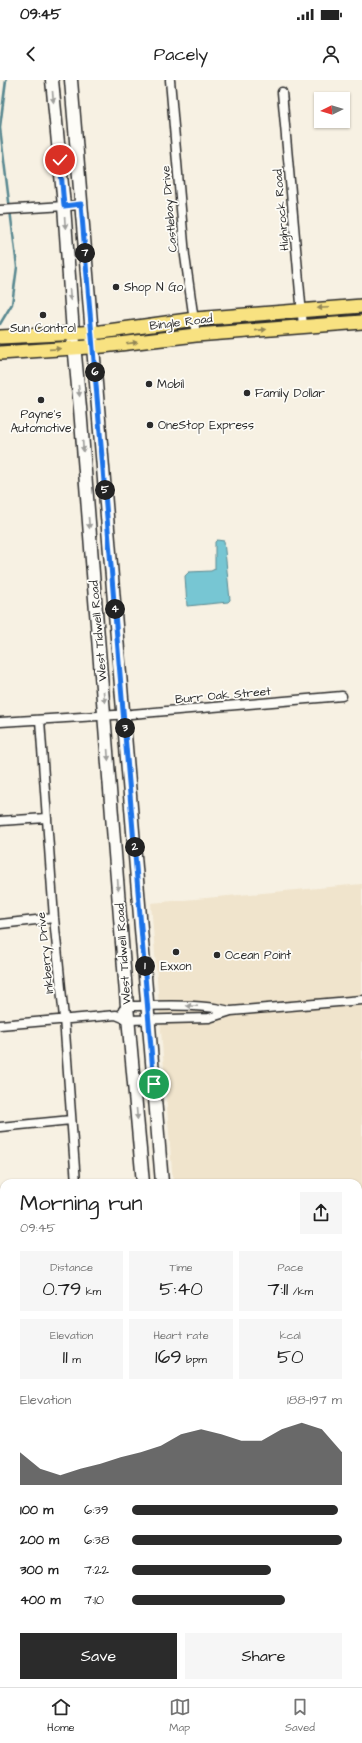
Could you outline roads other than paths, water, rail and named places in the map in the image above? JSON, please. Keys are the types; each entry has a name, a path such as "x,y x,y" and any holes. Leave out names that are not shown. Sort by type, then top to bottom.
{"main road":[{"name":"West Tidwell Road","path":"52,80 64,206 128,1020 143,1179"},
{"name":"West Tidwell Road","path":"71,80 162,1179"},
{"path":"55,114 74,111"},
{"name":"Bingle Road","path":"0,337 92,332 195,320 362,306"},
{"name":"Bingle Road","path":"0,354 196,335 362,322"},
{"path":"86,484 104,481"},
{"path":"94,581 113,580"}],"street":[{"name":"Castlebay Drive","path":"170,80 185,256 196,335"},
{"name":"Highrock Road","path":"282,92 303,326"},
{"path":"0,210 81,204"},
{"name":"Burr Oak Street","path":"0,722 124,715 342,696"},
{"name":"Inkberry Drive","path":"40,720 46,818 64,1018 76,1179"},
{"path":"0,821 46,818"},
{"path":"0,924 54,918"},
{"path":"0,1025 64,1018 116,1015 128,1020 209,1018 231,1011 362,1000"},
{"path":"116,1015 127,1006 210,1006 231,1011"},
{"path":"0,1127 71,1120"}],"water":[{"path":"217,540 224,541 230,600 228,602 187,606 185,576 189,572 211,571 215,569 215,542"}],"waterway":[{"path":"0,127 6,80"},
{"path":"0,128 17,267 12,304 0,324"}],"place":[{"name":"Shop N Go","path":"116,287"},
{"name":"Sun Control","path":"43,315"},
{"name":"Mobil","path":"149,384"},
{"name":"Family Dollar","path":"247,393"},
{"name":"Payne's Automotive","path":"41,400"},
{"name":"OneStop Express","path":"150,425"},
{"name":"Exxon","path":"176,952"},
{"name":"Ocean Point","path":"217,955"}]}
